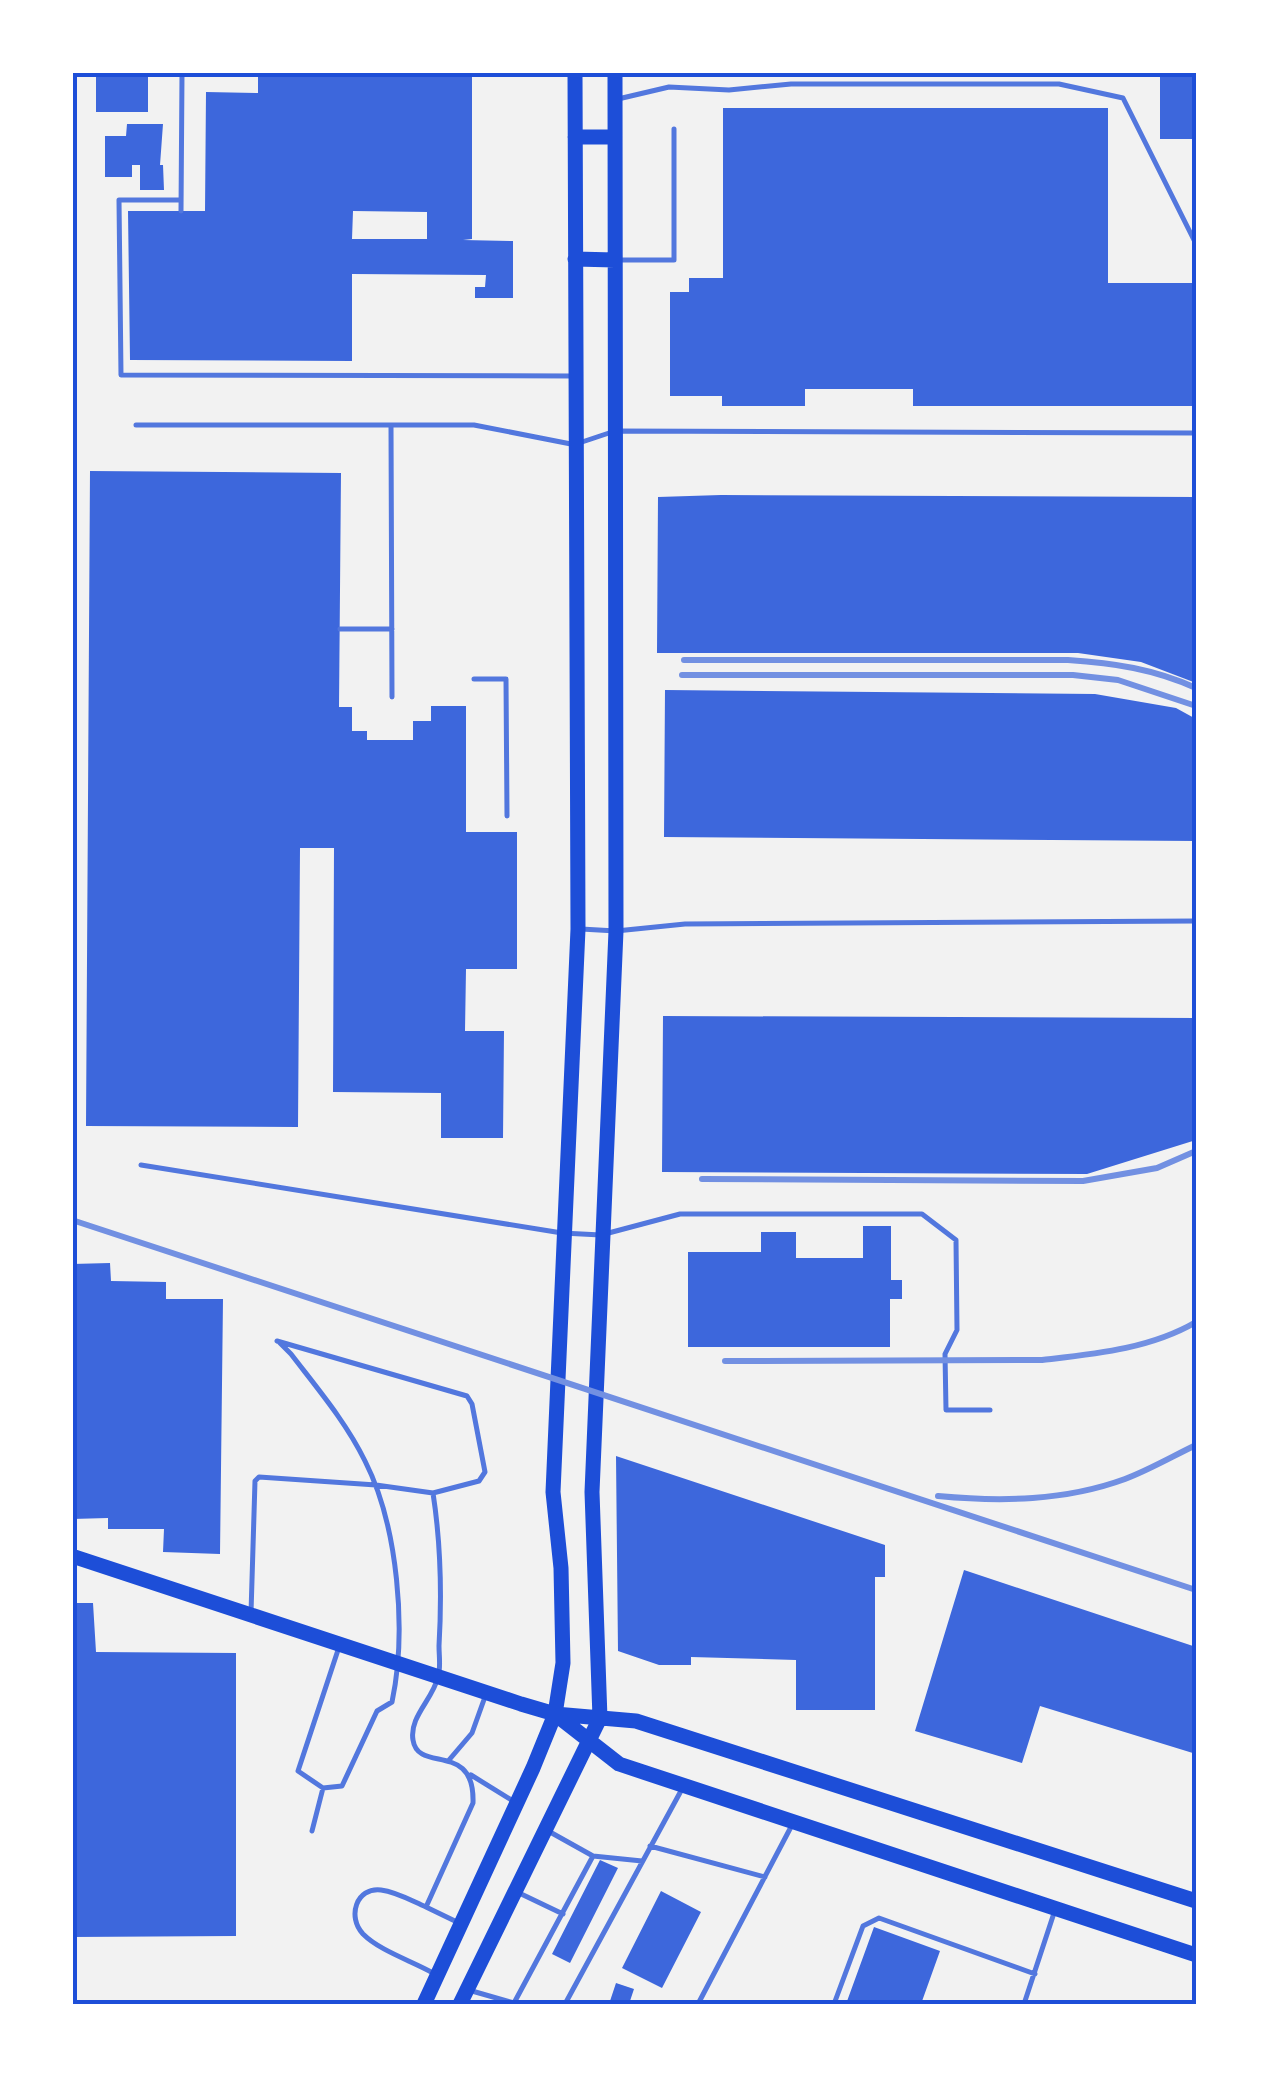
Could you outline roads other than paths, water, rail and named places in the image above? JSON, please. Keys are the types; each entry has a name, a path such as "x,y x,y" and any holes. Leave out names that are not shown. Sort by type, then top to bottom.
{"main road":[{"path":"424,2004 555,1714 563,1664 561,1568 553,1492 578,929 575,72"},
{"path":"437,1974 464,1997 600,1718 592,1492 616,931 615,72"},
{"path":"575,137 615,137"},
{"path":"575,259 615,260"},
{"path":"72,1556 555,1714 636,1721 1196,1900"},
{"path":"555,1714 619,1764 1196,1955"}],"lane":[{"path":"181,211 182,74 236,72"},
{"path":"615,100 670,87 729,90 792,84 1059,84 1124,98 1196,244"},
{"path":"615,260 674,260 674,130"},
{"path":"181,200 119,200 121,374 574,376"},
{"path":"136,425 474,425 575,444 614,431 1196,433"},
{"path":"391,425 392,697"},
{"path":"340,629 392,629"},
{"path":"474,679 506,679 507,816"},
{"path":"578,929 616,931 685,924 1196,921"},
{"path":"141,1164 601,1235 680,1214 922,1214 956,1240 957,1330 945,1354 946,1410 990,1410"},
{"path":"252,1615 255,1481 259,1478 376,1485 433,1493 478,1481 485,1472 472,1404 467,1396 277,1341 352,1436 376,1485 383,1504 393,1558 400,1664 392,1702 377,1710 342,1786 324,1788 298,1770 340,1644"},
{"path":"433,1493 442,1562 438,1677 414,1725 413,1745 421,1754 449,1760 516,1803"},
{"path":"449,1760 472,1733 487,1693"},
{"path":"426,1906 473,1803 469,1773"},
{"path":"565,2004 684,1786"},
{"path":"312,1831 324,1788"},
{"path":"698,2004 794,1822"},
{"path":"547,1830 593,1856 642,1861"},
{"path":"650,1846 765,1876"},
{"path":"464,1997 516,2004 593,1856"},
{"path":"437,1974 366,1937 354,1915 354,1906 362,1896 378,1890 426,1906 460,1923"},
{"path":"518,1892 563,1914"},
{"path":"1024,2004 1055,1910"},
{"path":"834,2004 862,1926 878,1918 1034,1974"}],"railway":[{"path":"684,660 1068,660 1134,668 1196,688"},
{"path":"682,675 1073,675 1118,680 1196,706"},
{"path":"702,1179 1083,1181 1157,1168 1196,1151"},
{"path":"72,1220 1196,1590"},
{"path":"725,1361 1042,1360 1141,1344 1196,1322"},
{"path":"938,1496 1009,1499 1079,1492 1134,1475 1196,1445"}]}
